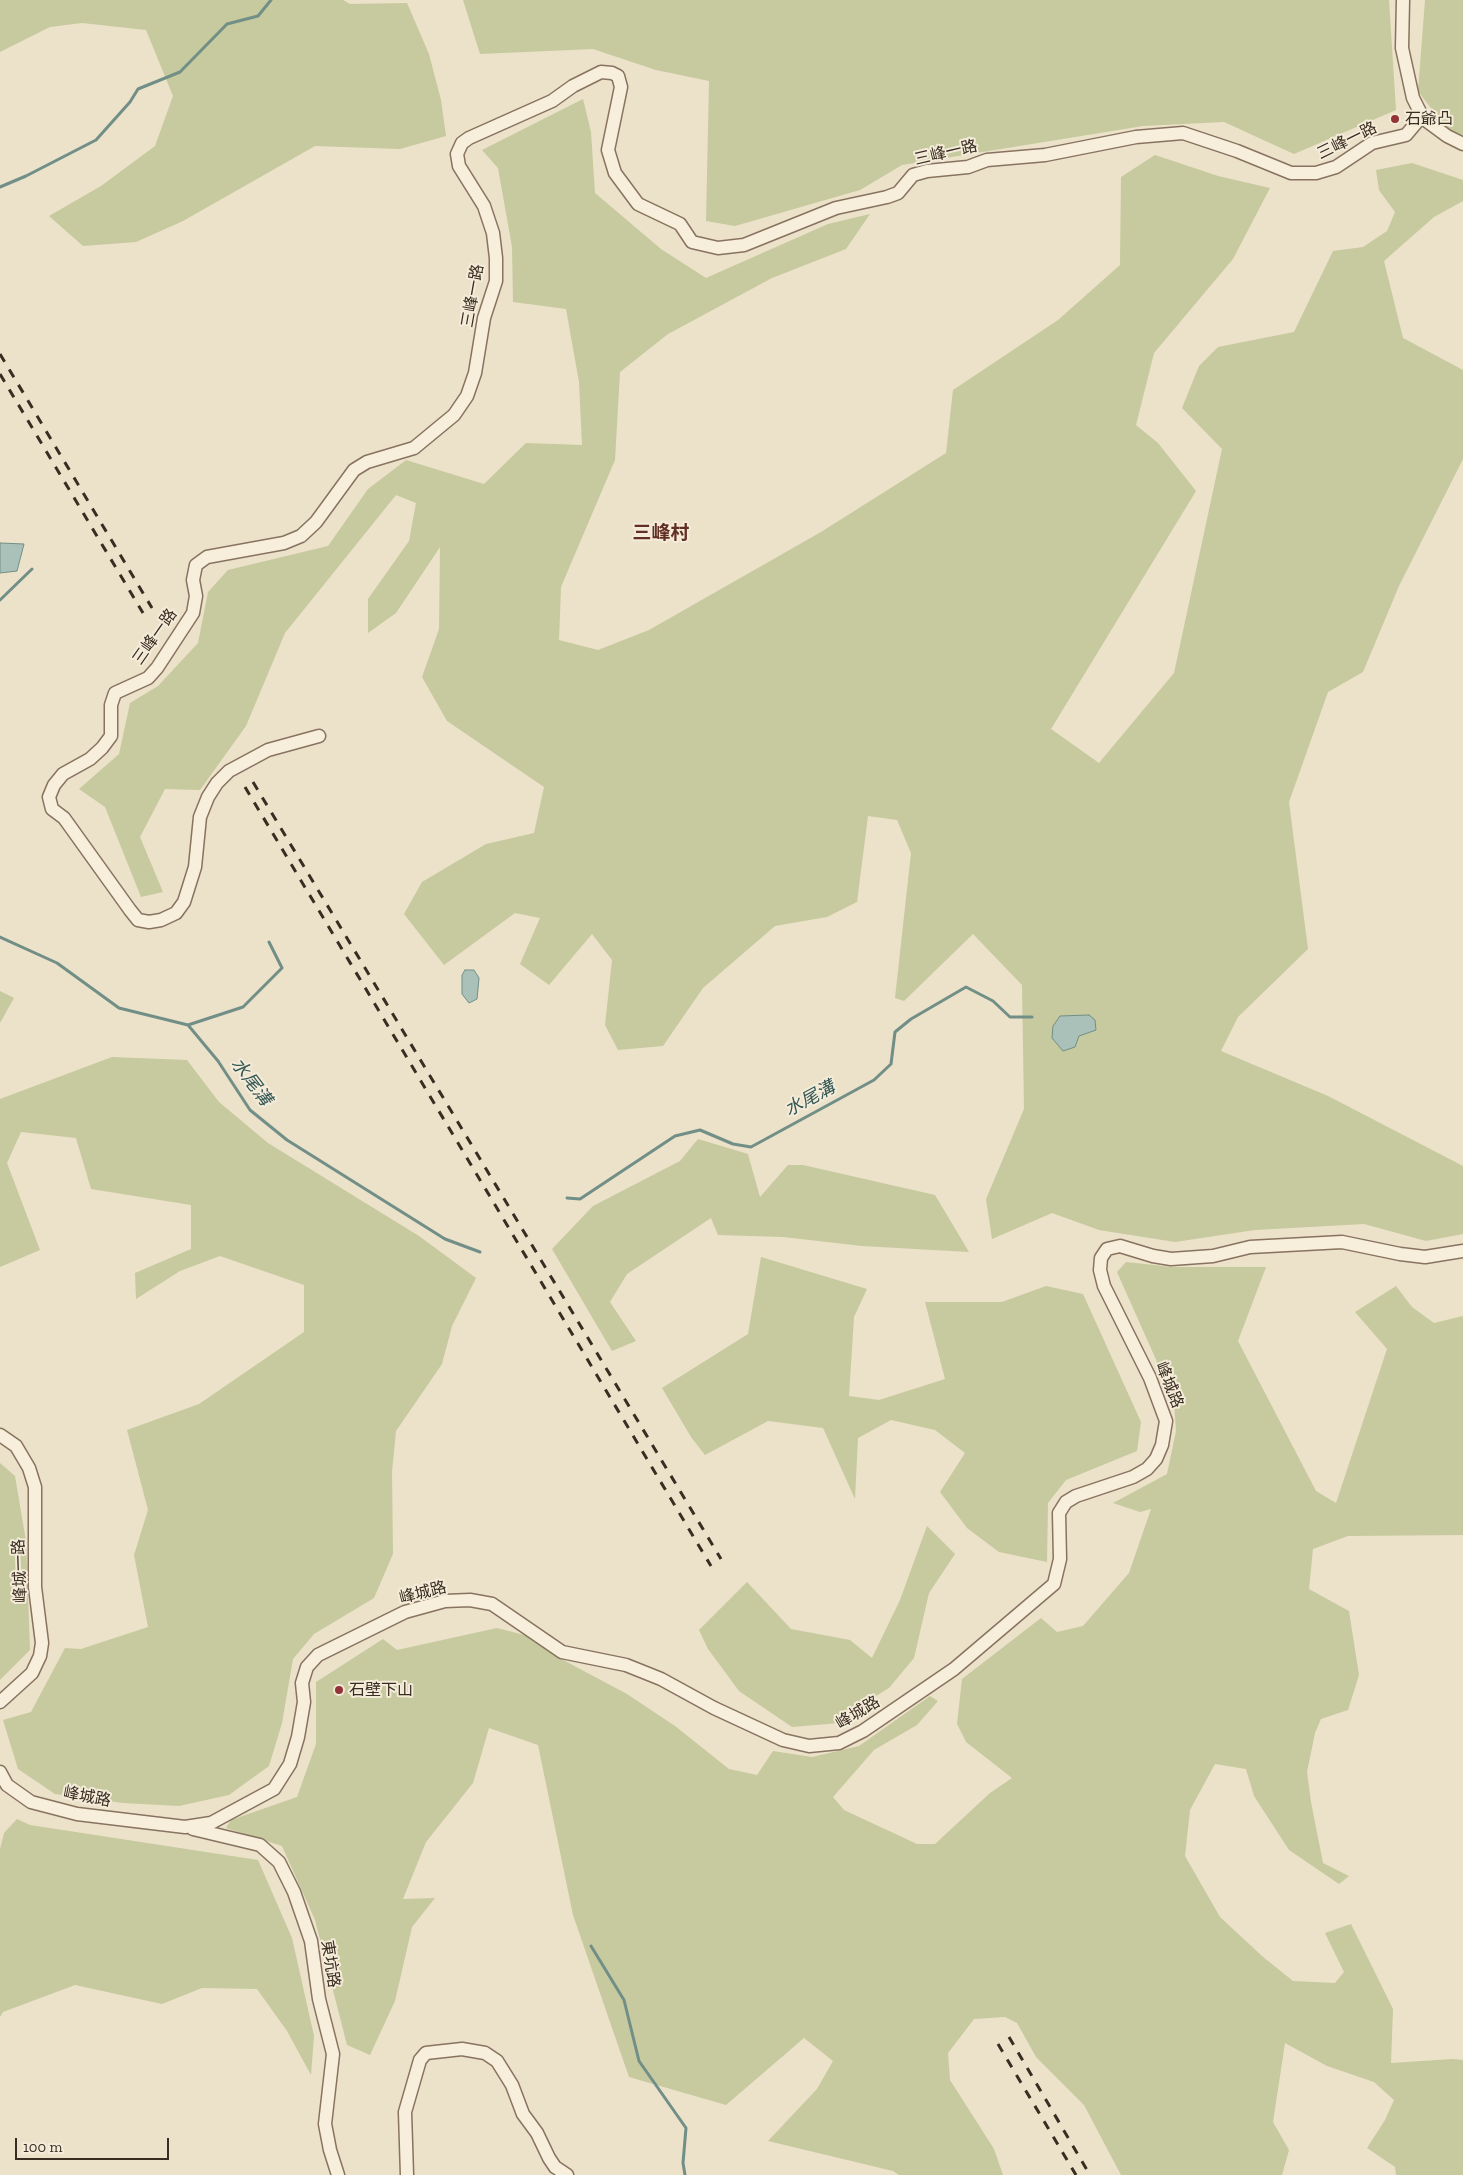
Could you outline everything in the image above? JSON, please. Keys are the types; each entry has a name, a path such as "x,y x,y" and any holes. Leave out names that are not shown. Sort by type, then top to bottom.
{"street":[{"path":"1403,0 1402,48 1413,98 1422,116 1447,136 1463,144"},
{"name":"三峰一路","path":"319,736 268,750 229,771 217,782 208,797 200,817 195,867 184,902 176,913 161,920 149,922 138,920 64,818 52,809 49,797 54,784 63,774 90,759 102,748 111,736 111,705 115,693 148,678 157,668 192,613 196,596 193,580 196,565 207,557 284,543 301,536 322,515 354,470 367,462 414,448 454,415 467,396 476,373 484,318 496,281 493,233 484,206 459,166 457,154 462,143 469,138 552,100 572,86 601,72 612,72 618,76 620,87 608,150 615,173 638,204 680,224 692,242 718,248 744,245 836,208 887,198 898,193 914,175 927,171 968,167 987,160 1045,155 1136,137 1183,133 1237,151 1291,173 1316,173 1336,167 1372,143 1406,135 1422,116"},
{"name":"峰城路","path":"0,1772 7,1785 31,1802 77,1814 185,1827 211,1823 274,1789 290,1764 298,1737 304,1702 302,1683 307,1667 318,1655 405,1612 445,1602 470,1600 492,1604 562,1652 626,1665 652,1675 714,1708 783,1740 809,1746 839,1743 863,1731 954,1669 1054,1584 1060,1559 1059,1513 1066,1502 1076,1496 1133,1477 1147,1469 1156,1459 1162,1445 1166,1421 1150,1378 1104,1286 1100,1270 1101,1258 1107,1249 1120,1246 1153,1256 1171,1259 1213,1256 1250,1247 1342,1242 1425,1257 1463,1251"},
{"name":"峰城一路","path":"0,1435 16,1446 29,1468 35,1487 35,1587 42,1643 40,1656 32,1673 0,1702"},
{"name":"東坑路","path":"185,1827 260,1845 279,1862 294,1892 312,1941 319,1999 333,2054 325,2124 330,2150 338,2175"},
{"path":"406,2175 405,2112 420,2060 426,2053 462,2049 485,2053 497,2061 512,2085 523,2114 537,2134 549,2158 555,2167 566,2175"}],"green space":[{"path":"0,0 343,0 350,4 407,3 429,54 441,100 446,136 400,149 315,146 183,221 136,242 83,246 49,216 101,186 155,146 173,96 146,30 82,23 50,27 0,52"},
{"path":"463,0 1389,0 1396,110 1294,154 1224,122 1143,126 902,165 860,190 735,226 706,221 709,81 656,70 593,49 480,54"},
{"path":"1425,0 1463,0 1463,135 1448,131 1418,91"},
{"path":"583,99 591,132 595,193 661,249 706,278 828,224 870,214 846,249 772,278 668,334 620,372 615,460 561,587 559,640 598,650 649,630 821,532 946,453 953,390 1058,320 1120,265 1121,177 1155,155 1218,176 1270,188 1233,259 1154,353 1136,425 1158,443 1196,491 1051,729 1099,763 1174,673 1222,449 1182,408 1199,366 1218,347 1294,332 1333,251 1363,247 1387,231 1395,212 1379,190 1376,170 1412,163 1463,180 1463,201 1434,217 1384,261 1403,338 1463,370 1463,459 1399,586 1363,672 1328,692 1289,802 1308,949 1238,1017 1221,1051 1328,1096 1463,1166 1463,1234 1426,1241 1364,1224 1255,1230 1175,1242 1099,1230 1052,1213 992,1239 986,1199 1024,1109 1022,985 973,934 904,1001 895,998 911,853 897,820 868,816 857,902 827,917 775,926 703,988 663,1046 618,1050 605,1025 612,960 592,934 549,985 520,964 540,918 515,913 444,965 404,914 422,882 486,844 534,833 544,787 447,721 422,677 439,629 440,547 396,613 368,633 368,599 409,541 416,503 396,495 285,633 246,726 200,790 165,789 140,837 163,892 141,897 105,807 79,789 119,754 130,703 158,686 198,643 208,592 228,570 328,546 368,489 406,460 484,484 526,443 582,445 579,382 566,309 513,302 512,247 498,168 482,150"},
{"path":"0,991 14,998 0,1023"},
{"path":"112,1057 187,1060 219,1102 268,1143 419,1236 476,1278 452,1326 442,1364 396,1431 392,1472 393,1554 374,1598 314,1634 293,1659 282,1723 269,1766 229,1795 179,1806 123,1803 55,1794 18,1769 3,1720 31,1712 65,1648 81,1649 148,1627 134,1555 148,1510 127,1430 199,1404 304,1332 304,1285 220,1256 180,1271 136,1299 135,1273 191,1249 191,1205 91,1189 76,1138 21,1132 7,1163 40,1250 0,1267 0,1099"},
{"path":"698,1139 748,1154 760,1197 788,1165 803,1165 935,1195 969,1252 862,1246 783,1237 718,1235 711,1218 627,1274 610,1302 636,1341 612,1351 552,1249 593,1206 680,1161"},
{"path":"761,1257 867,1289 854,1317 849,1396 879,1400 945,1379 925,1302 1002,1302 1046,1286 1083,1294 1141,1422 1137,1451 1066,1480 1048,1503 1047,1562 999,1552 967,1528 940,1492 965,1453 935,1430 891,1420 858,1438 855,1499 823,1428 768,1421 705,1455 691,1437 662,1388 748,1334"},
{"path":"1126,1262 1172,1267 1266,1267 1238,1341 1316,1491 1336,1503 1387,1349 1355,1312 1396,1286 1412,1307 1434,1323 1463,1316 1463,1535 1348,1536 1313,1549 1309,1589 1349,1611 1359,1675 1348,1710 1321,1719 1315,1733 1307,1772 1323,1863 1349,1876 1339,1884 1289,1850 1254,1796 1246,1769 1215,1764 1190,1810 1185,1856 1220,1917 1262,1956 1293,1981 1335,1983 1344,1972 1325,1933 1351,1924 1393,2009 1391,2063 1463,2060 1463,2175 1396,2175 1395,2167 1367,2148 1385,2120 1394,2100 1374,2082 1327,2066 1285,2043 1273,2122 1289,2150 1282,2175 1121,2175 1084,2105 1036,2057 1017,2023 1005,2017 974,2019 948,2053 950,2080 994,2149 1003,2175 899,2175 893,2171 768,2141 817,2089 833,2061 804,2038 726,2105 629,2077 573,1915 538,1745 489,1728 473,1783 426,1842 403,1899 435,1898 412,1927 395,2001 370,2055 347,2045 315,1920 282,1846 226,1828 231,1820 297,1797 316,1744 316,1682 383,1639 397,1650 497,1628 528,1636 565,1661 627,1694 675,1726 729,1769 757,1775 773,1751 812,1757 859,1746 930,1696 938,1701 917,1725 874,1750 833,1797 844,1810 917,1844 935,1844 990,1793 1012,1778 966,1742 957,1724 962,1679 1041,1618 1057,1632 1083,1626 1129,1573 1151,1509 1140,1512 1113,1503 1167,1474 1176,1431 1174,1400 1117,1272"},
{"path":"0,1463 15,1476 26,1541 30,1650 0,1680"},
{"path":"927,1526 955,1554 929,1593 914,1658 889,1688 858,1707 851,1722 792,1727 739,1691 708,1649 699,1630 747,1582 791,1629 850,1640 872,1658 900,1600"},
{"path":"17,1819 30,1825 258,1860 292,1938 314,2036 311,2075 287,2031 257,1989 202,1988 162,2004 75,1985 3,2012 0,2017 0,1849 4,1833"}],"water":[{"path":"0,543 24,544 17,571 0,573"},
{"path":"465,970 474,970 479,978 477,999 469,1003 462,994 462,975"},
{"path":"1089,1015 1095,1020 1096,1030 1079,1036 1075,1047 1063,1051 1052,1038 1053,1026 1060,1016"}],"waterway":[{"path":"0,187 26,176 96,140 130,102 138,89 180,72 227,24 258,16 271,0"},
{"path":"0,600 32,569"},
{"name":"水尾溝","path":"0,937 57,963 119,1008 188,1025 218,1061 250,1110 287,1140 445,1239 480,1252"},
{"path":"188,1025 243,1007 282,968 269,942"},
{"name":"水尾溝","path":"567,1198 580,1199 675,1136 700,1130 733,1144 751,1147 874,1080 891,1064 895,1032 911,1019 966,987 993,1001 1010,1017 1032,1017"},
{"path":"591,1946 624,2000 639,2061 686,2128 683,2163 685,2175"}],"railway":[{"path":"0,354 152,608"},
{"path":"0,374 143,613"},
{"path":"253,782 721,1559"},
{"path":"245,787 711,1566"},
{"path":"1009,2037 1090,2175"},
{"path":"998,2044 1076,2175"}],"place":[{"name":"石爺凸","path":"1395,119"},
{"name":"石壁下山","path":"339,1690"}],"district":[{"name":"三峰村","path":"661,534"}]}
